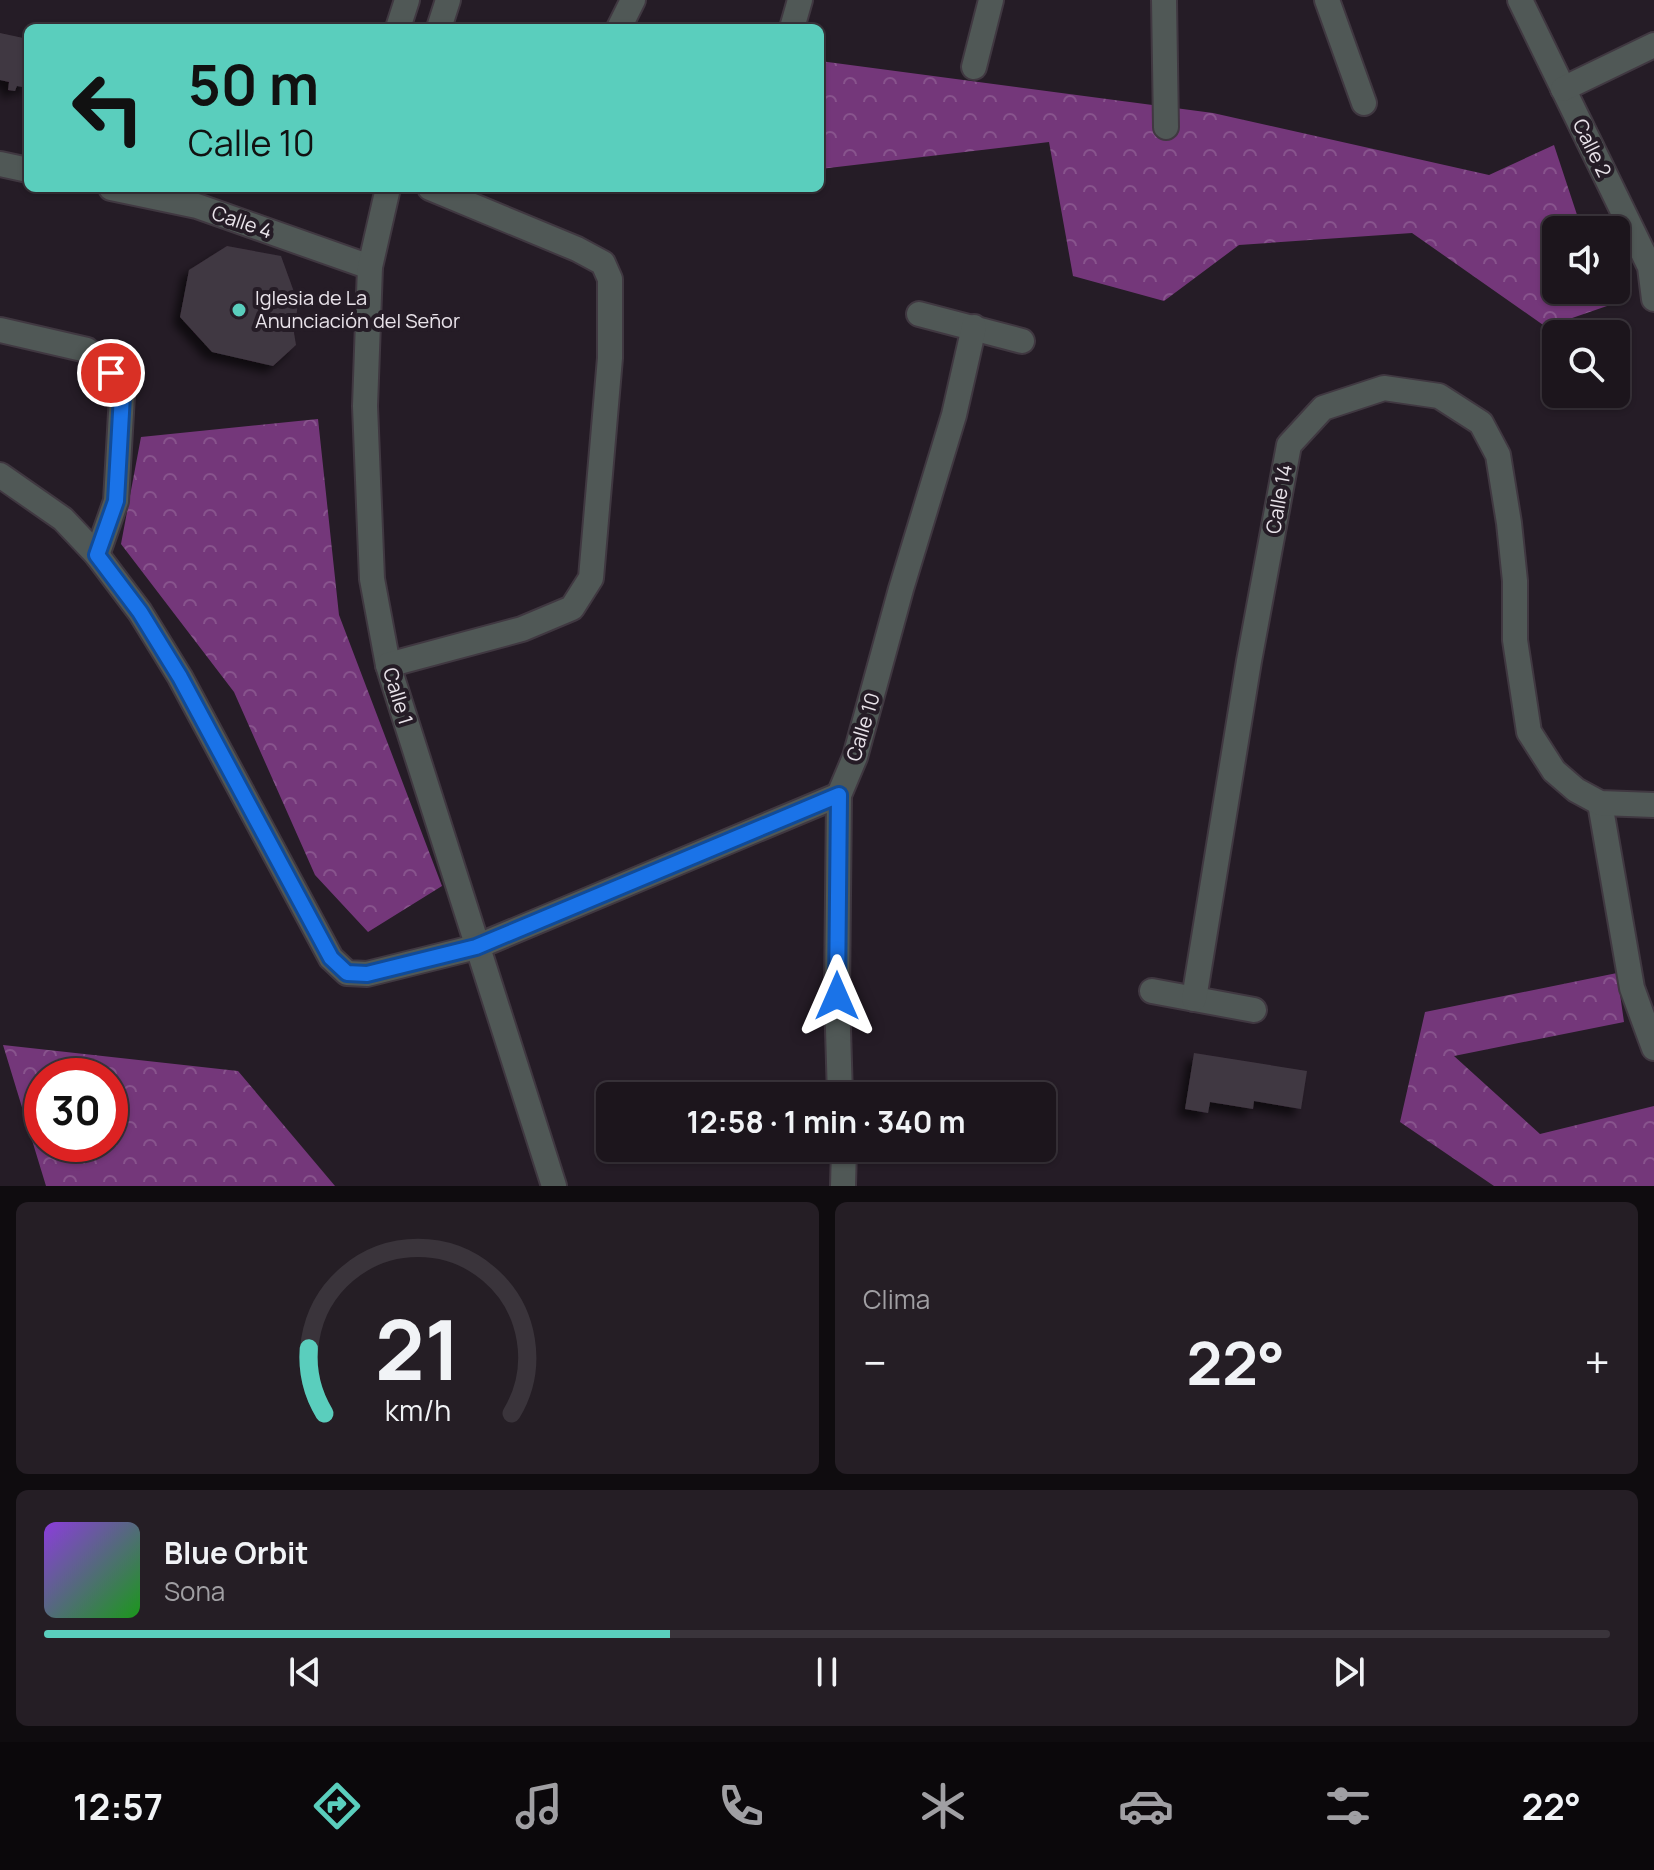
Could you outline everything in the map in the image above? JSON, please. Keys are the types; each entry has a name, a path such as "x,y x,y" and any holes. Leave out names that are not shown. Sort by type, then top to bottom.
{"street":[{"path":"399,24 407,0"},
{"path":"440,24 448,0"},
{"path":"621,24 633,0"},
{"path":"793,24 800,0"},
{"path":"974,67 991,0"},
{"path":"1164,0 1166,127"},
{"path":"1327,0 1364,103"},
{"name":"Calle 2","path":"1520,0 1650,267 1654,299"},
{"path":"1563,89 1654,45"},
{"path":"0,164 24,169"},
{"name":"Calle 4","path":"131,192 197,206 370,267"},
{"name":"Calle 1","path":"387,192 370,267 365,406 372,564 388,665 554,1186"},
{"path":"388,665 522,629 572,608 591,578 593,562 610,358 610,279 603,263 577,249 440,192"},
{"path":"919,314 1022,341"},
{"name":"Calle 10","path":"839,795 855,757 901,589 954,415 974,327"},
{"path":"0,330 87,350 111,373 122,395 116,501 97,555"},
{"name":"Calle 14","path":"1194,999 1249,661 1289,445 1323,408 1384,388 1439,396 1481,423 1498,455 1509,523 1515,581 1515,640 1529,732 1554,771 1576,790 1600,803"},
{"path":"0,475 63,519 97,555 140,612 180,677 331,958 347,973 367,974 476,947 839,795 837,996 840,1082"},
{"path":"1654,805 1600,803 1632,988 1654,1048"},
{"path":"1152,991 1254,1010"},
{"path":"843,1186 844,1162"}],"green space":[{"path":"824,62 1213,113 1489,175 1554,145 1577,216 1542,216 1542,304 1607,306 1566,320 1542,320 1542,324 1412,233 1239,245 1164,301 1073,276 1049,142 824,169"},
{"path":"318,419 339,615 442,886 368,932 315,875 234,692 121,544 141,437"},
{"path":"1617,973 1624,1022 1454,1056 1540,1134 1654,1106 1654,1186 1494,1186 1400,1122 1425,1012"},
{"path":"3,1045 120,1058 24,1058 24,1114"},
{"path":"128,1059 238,1071 335,1186 46,1186 39,1162 128,1162"}],"building":[{"path":"0,33 24,38 24,87 17,86 15,91 8,90 9,82 0,80"},
{"name":"Iglesia de La Anunciación del Señor","path":"227,246 281,256 298,303 294,333 296,345 273,366 212,352 180,317 189,270"},
{"path":"1194,1053 1307,1071 1301,1109 1254,1101 1253,1109 1210,1102 1208,1113 1185,1109"}],"place":[{"name":"Iglesia de La Anunciación del Señor","path":"239,310"}],"route":[{"path":"111,373 122,395 116,501 97,555 140,612 180,677 331,958 347,973 367,974 476,947 839,795 837,996"}]}
